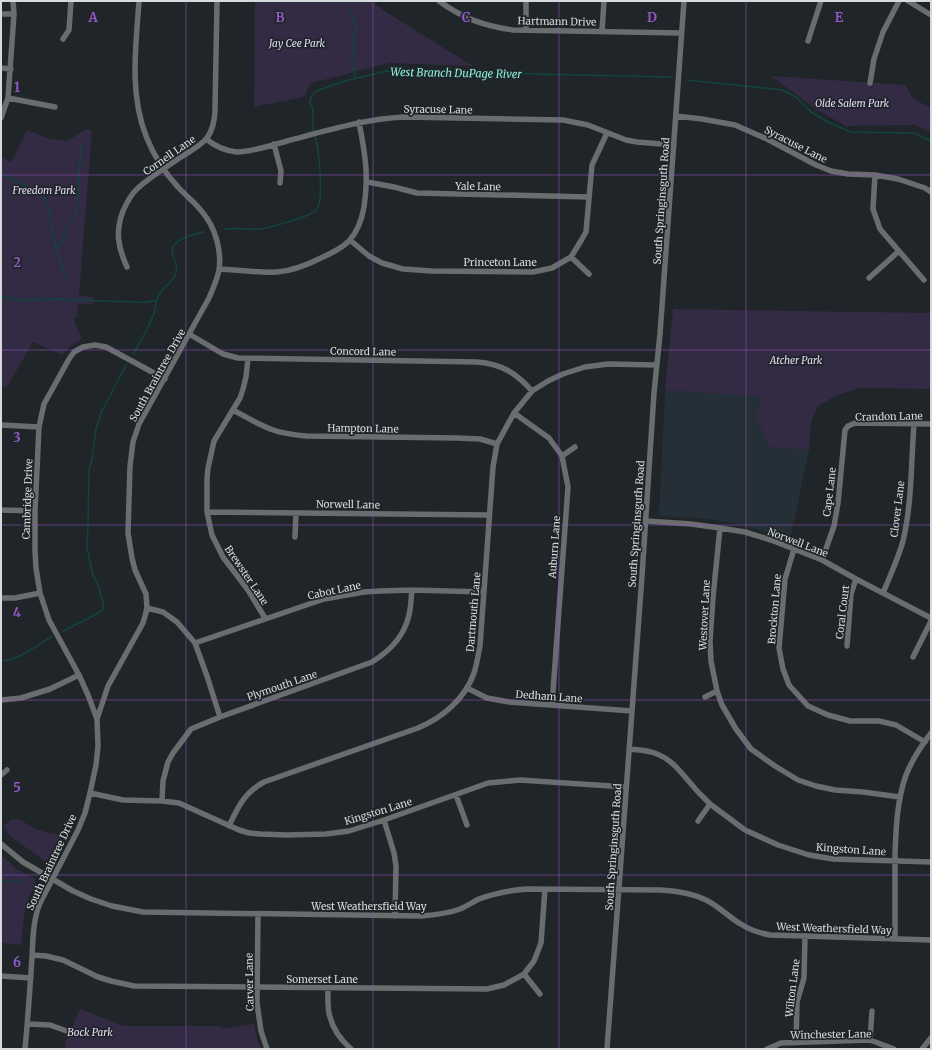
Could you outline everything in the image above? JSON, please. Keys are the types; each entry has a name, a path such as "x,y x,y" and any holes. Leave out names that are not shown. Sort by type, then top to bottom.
{"street":[{"path":"1,118 8,98 11,69 14,14 13,1"},
{"path":"63,39 69,30 71,1"},
{"name":"South Braintree Drive","path":"25,1049 28,1024 33,933 36,914 40,903 78,830 85,813 96,765 97,719 108,686 143,623 147,608 146,594 133,564 128,533 130,466 134,442 139,424 189,334 215,283 219,269 216,235 210,222 203,212 177,186 164,169 151,147 138,111 134,71 139,1"},
{"name":"Cornell Lane","path":"127,267 122,256 118,233 119,222 126,204 138,188 200,144 206,138 212,127 216,110 217,1"},
{"name":"Hartmann Drive","path":"439,1 456,13 483,24 501,28 526,30 681,33"},
{"path":"526,1 526,30"},
{"path":"602,31 604,1"},
{"name":"South Springinsguth Road","path":"607,1049 656,365 660,334 684,1"},
{"path":"808,41 821,1"},
{"path":"870,83 874,59 883,32 899,1"},
{"path":"908,1 931,15"},
{"path":"1,14 14,14"},
{"path":"1,68 11,69"},
{"path":"8,98 55,107"},
{"name":"Syracuse Lane","path":"676,116 735,125 767,139 831,172 875,175 898,179 925,188 931,192"},
{"name":"Syracuse Lane","path":"206,138 217,146 237,152 320,133 359,122 404,117 563,120 588,125 618,138 632,141 674,145"},
{"path":"219,269 277,272 289,270 310,264 334,251 350,240 359,225 362,215 367,182 365,156 359,122"},
{"name":"Princeton Lane","path":"350,240 369,256 382,263 414,270 533,272 552,268 571,257 586,232 592,166 607,133"},
{"path":"274,144 281,171 280,183"},
{"path":"875,175 873,209 880,229 924,280"},
{"name":"Yale Lane","path":"367,182 394,186 417,193 589,197"},
{"path":"869,278 899,251"},
{"path":"571,257 588,274"},
{"name":"Concord Lane","path":"189,334 223,354 248,358 482,363 508,370 518,377 532,391"},
{"name":"Cambridge Drive","path":"97,719 79,675 49,620 40,593 35,551 35,511 39,427 44,404 68,359 74,352 83,347 95,345 106,347 165,379"},
{"name":"Brewster Lane","path":"248,358 244,389 214,441 208,468 207,512 212,535 223,557 248,590 265,618"},
{"name":"Dartmouth Lane","path":"229,826 242,800 258,785 427,724 450,709 467,688 474,674 479,651 493,467 497,444 514,413 532,391 557,376 573,370 608,364 656,365"},
{"name":"Hampton Lane","path":"233,410 262,426 289,434 307,436 457,438 480,440 497,444"},
{"name":"Auburn Lane","path":"514,413 548,438 562,456 568,487 552,705"},
{"name":"Crandon Lane","path":"848,426 855,423 931,424"},
{"name":"Clover Lane","path":"883,593 897,560 906,526 914,424"},
{"path":"1,425 39,427"},
{"name":"Cape Lane","path":"822,560 834,526 838,503 845,430 848,426"},
{"path":"562,456 575,447"},
{"path":"1,510 35,511"},
{"name":"Norwell Lane","path":"207,512 489,515"},
{"path":"295,537 296,512"},
{"name":"Norwell Lane","path":"646,521 691,524 720,528 745,532 771,540 822,560 931,619"},
{"name":"Westover Lane","path":"720,528 710,641 711,661 717,691 728,716 736,729 751,748 775,766 806,783 835,790 900,797"},
{"name":"Brockton Lane","path":"794,549 785,579 780,641 781,661 789,685 808,706 828,715 850,721 879,721 896,725 925,742"},
{"name":"Coral Court","path":"847,646 851,594 856,579"},
{"name":"Cabot Lane","path":"195,643 324,599 364,592 412,590 484,592"},
{"name":"Plymouth Lane","path":"162,801 163,782 168,762 191,729 220,717 365,666 375,660 391,648 403,631 409,614 412,590"},
{"path":"1,598 20,598 40,593"},
{"path":"147,608 163,612 177,622 195,643 220,717"},
{"path":"912,657 931,619"},
{"path":"1,700 21,698 50,689 79,675"},
{"name":"Dedham Lane","path":"467,688 487,698 509,702 632,711"},
{"path":"705,697 717,691"},
{"path":"895,939 896,821 900,797 911,764 931,733"},
{"name":"Kingston Lane","path":"629,749 648,751 667,759 678,767 710,804 745,830 778,845 809,855 833,859 931,862"},
{"path":"1,775 7,770"},
{"name":"Kingston Lane","path":"90,794 123,800 179,803 229,826 249,833 326,834 349,831 384,820 488,783 520,780 626,787"},
{"path":"456,794 467,825"},
{"path":"698,821 710,804"},
{"path":"384,820 394,853 396,866 395,916"},
{"name":"West Weathersfield Way","path":"1,844 23,862 52,880 85,897 127,910 143,912 421,916 437,915 453,911 480,899 506,891 528,889 668,890 682,892 705,900 740,924 756,931 777,936 931,940"},
{"name":"Somerset Lane","path":"32,955 46,956 63,960 98,977 134,986 478,990 504,985 524,974 534,961 541,943 545,889"},
{"name":"Carver Lane","path":"258,914 257,1003 261,1031 267,1049"},
{"name":"Wilton Lane","path":"796,1043 798,1002 804,978 805,936"},
{"path":"524,974 540,994"},
{"path":"1,976 31,978"},
{"path":"328,988 329,1016 337,1033 351,1049"},
{"path":"870,1040 872,1011"},
{"path":"28,1024 50,1025 75,1034"},
{"path":"922,1049 931,1038"},
{"name":"Winchester Lane","path":"767,1049 781,1043 870,1040 894,1049"},
{"path":"824,1042 824,1049"}],"shaded area":[{"path":"665,390 764,397 758,410 758,422 769,447 809,450 790,540 760,530 728,522 697,518 659,516"}],"green space":[{"name":"Jay Cee Park","path":"255,1 372,1 386,12 473,66 389,63 312,83 304,97 254,107"},
{"name":"Olde Salem Park","path":"771,76 906,85 911,96 923,104 931,107 931,132 915,125 846,126 817,110"},
{"name":"Freedom Park","path":"87,129 92,131 79,295 94,297 93,304 78,304 77,317 73,318 82,339 70,346 62,355 33,342 7,387 1,387 1,156 11,162 27,130 50,139 67,141"},
{"name":"Atcher Park","path":"673,309 931,313 931,389 860,388 835,396 817,407 811,423 809,450 769,447 758,422 758,410 763,397 665,390"},
{"path":"12,819 21,820 33,828 55,834 60,837 46,862 10,836 3,826"},
{"path":"1,855 18,870 35,879 35,887 29,897 26,909 21,945 1,943"},
{"name":"Bock Park","path":"80,1009 123,1026 220,1026 222,1029 254,1024 258,1042 262,1049 65,1049 66,1041"}],"waterway":[{"path":"347,9 352,14 356,31 353,35 354,56 352,59 352,68 354,69 355,77"},
{"name":"West Branch DuPage River","path":"314,132 313,109 310,104 311,97 316,91 345,81 387,71 672,77"},
{"name":"West Branch DuPage River","path":"687,80 783,90 797,98 811,112 830,123 851,132 914,133 931,141"},
{"name":"West Branch DuPage River","path":"225,229 264,228 299,219 317,209 320,195 320,184 318,151 315,136"},
{"path":"56,248 62,244 64,239 64,231 66,227 72,223 77,210 81,145"},
{"path":"5,175 38,192 44,198 48,206 56,248 65,277"},
{"name":"West Branch DuPage River","path":"133,354 150,324 158,297 176,273 177,266 172,253 173,247 182,239 203,232"},
{"path":"1,296 21,300 56,299 148,302 157,300"},
{"name":"West Branch DuPage River","path":"63,631 97,614 103,609 103,602 98,585 93,575 87,548 89,470 96,429 101,413 126,365"},
{"name":"West Branch DuPage River","path":"1,661 15,658 51,637"},
{"path":"1,881 22,883"}]}
